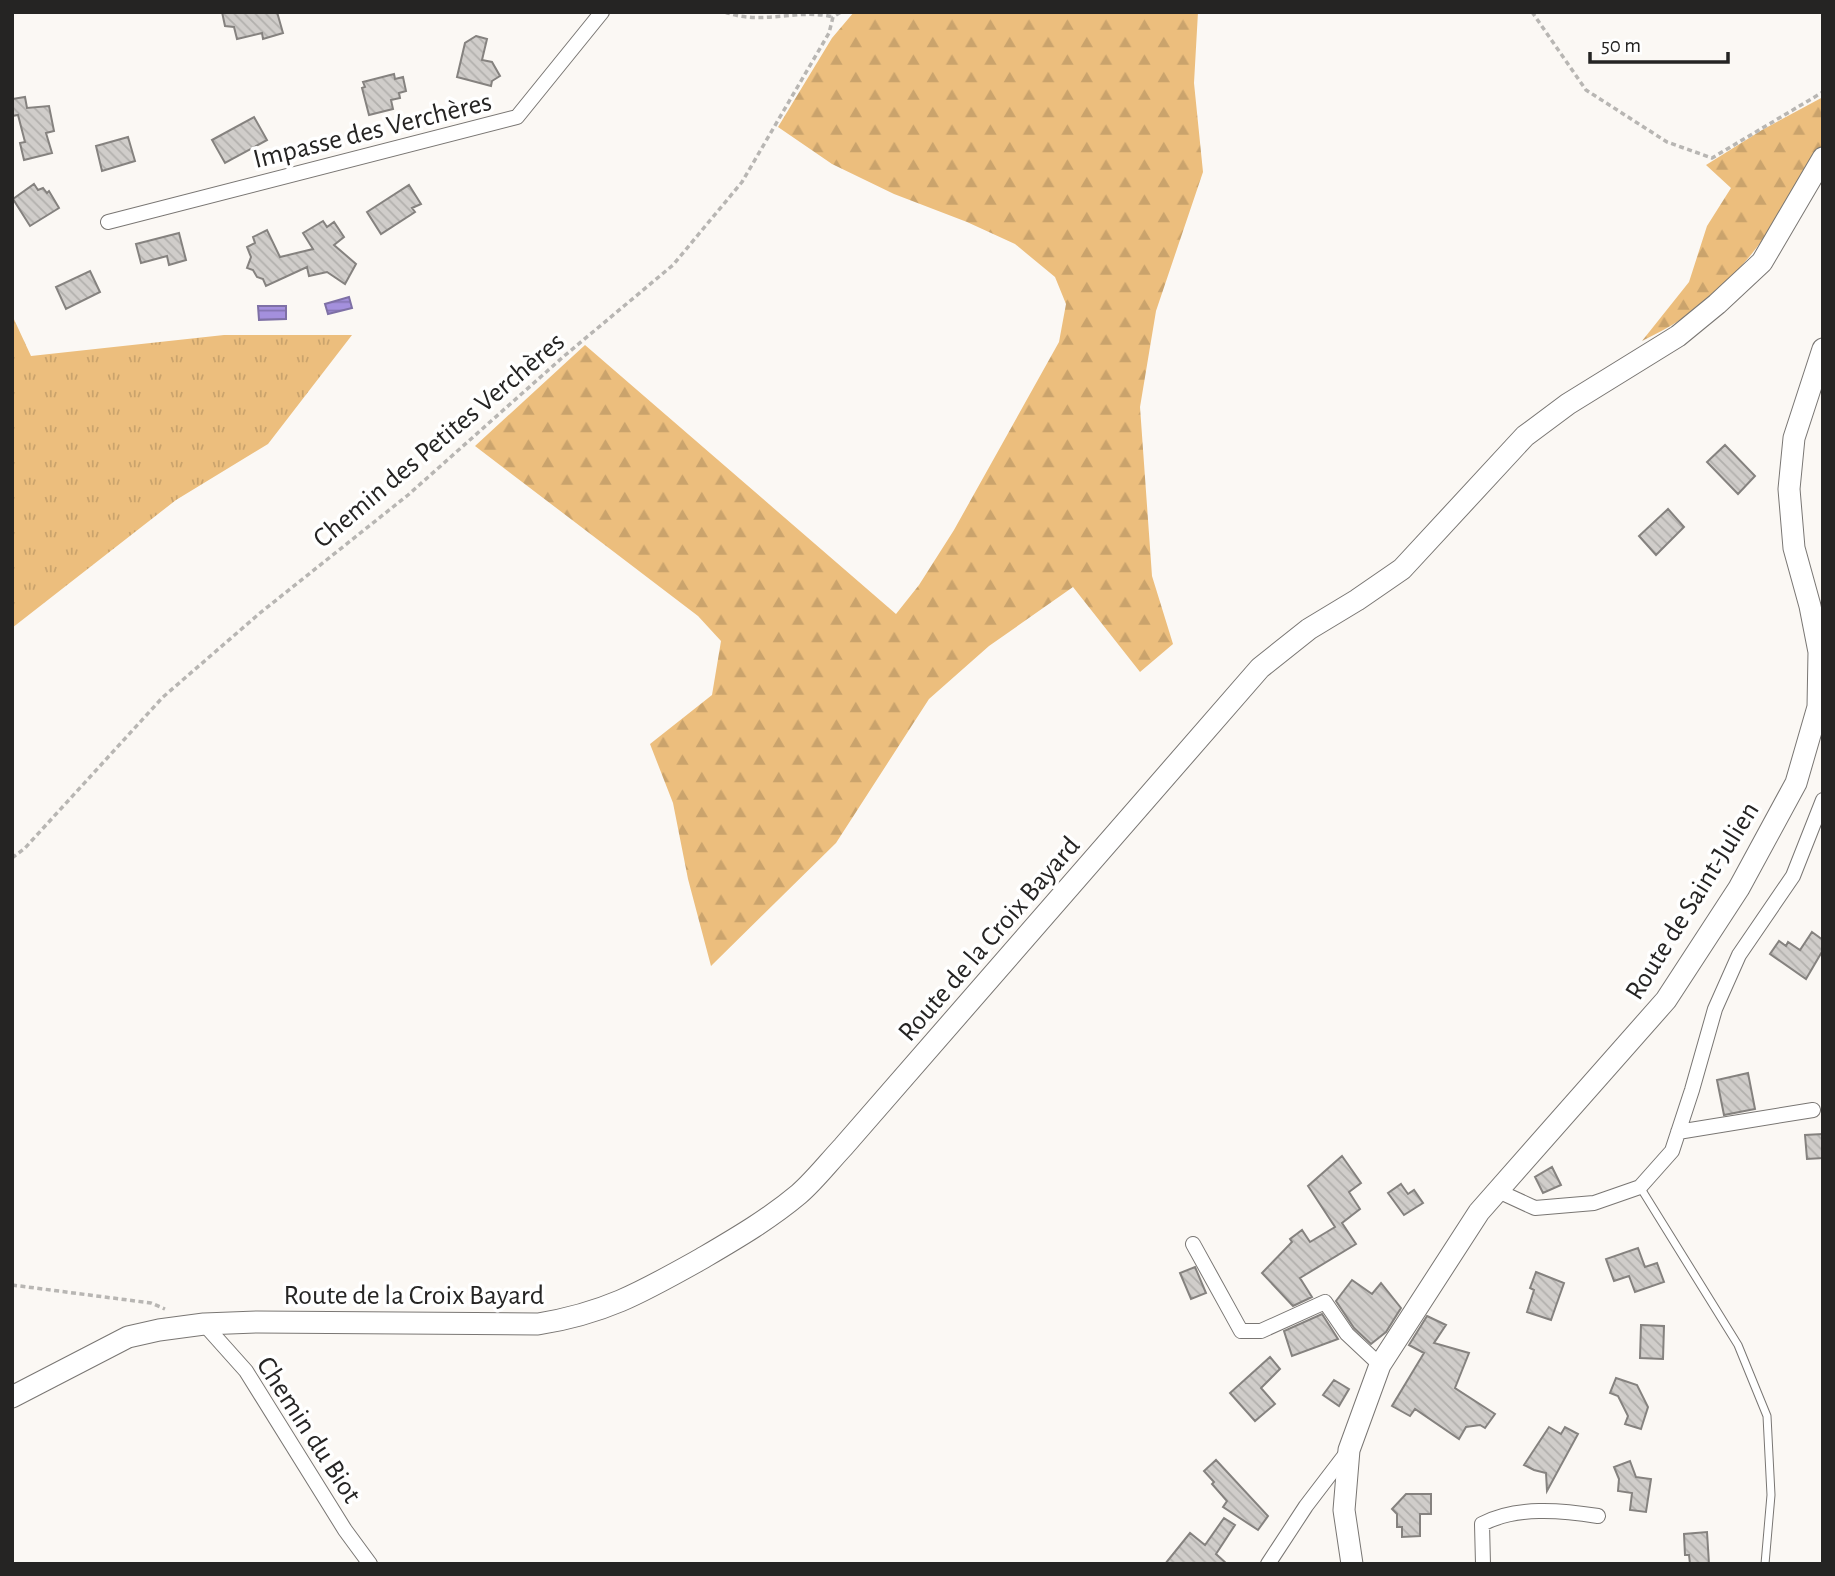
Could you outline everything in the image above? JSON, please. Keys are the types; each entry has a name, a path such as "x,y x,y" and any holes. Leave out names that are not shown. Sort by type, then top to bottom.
{"main road":[{"name":"Route de la Croix Bayard","path":"12,1396 128,1337 159,1329 257,1322 538,1324 570,1319 598,1311 641,1292 746,1233 802,1191 843,1147 1259,668 1309,629 1402,569 1525,436 1568,404 1678,336 1717,304 1762,262 1823,158"},
{"name":"Route de Saint-Julien","path":"1352,1564 1344,1510 1349,1450 1380,1365 1479,1212 1667,1000 1739,888 1796,783 1818,708 1819,652 1794,548 1789,489 1794,438 1823,349"}],"street":[{"name":"Impasse des Verchères","path":"108,222 517,117 602,12"},
{"path":"1498,1191 1535,1208 1594,1203 1640,1187 1672,1151 1715,1009 1739,955 1793,876 1823,800"},
{"path":"1678,1132 1813,1110"},
{"path":"1193,1244 1241,1331 1261,1331 1325,1302 1347,1334 1380,1365"},
{"name":"Chemin du Biot","path":"204,1324 246,1371 345,1530 370,1564"},
{"path":"1268,1564 1306,1506 1349,1450"},
{"path":"1483,1564 1482,1524 1496,1517 1566,1510 1598,1516"}],"lane":[{"path":"1640,1187 1738,1345 1767,1416 1771,1495 1765,1564"}],"path":[{"path":"725,12 750,19 819,14 833,17 841,12"},
{"path":"1532,12 1586,90 1667,142 1712,158 1823,92"},
{"name":"Chemin des Petites Verchères","path":"12,858 25,848 163,697 260,613 408,495 673,265 742,182 829,33 833,17"},
{"path":"12,1285 151,1303 172,1311"}],"green space":[{"path":"854,12 1198,12 1194,83 1203,172 1156,311 1140,407 1152,576 1173,644 1140,672 1073,587 989,646 929,699 836,843 711,966 688,879 673,803 650,744 712,695 721,641 698,616 475,446 585,345 896,614 919,585 954,530 1059,342 1066,304 1055,277 1015,244 894,194 832,164 778,127 832,38"},
{"path":"1823,97 1823,145 1770,231 1713,295 1680,320 1642,341 1689,282 1707,226 1731,188 1706,165 1762,130"},
{"path":"12,315 31,356 224,335 352,335 268,444 176,500 12,628"}],"shaded area":[{"path":"349,297 352,308 328,314 325,304"},
{"path":"258,306 286,306 286,319 259,320"}],"building":[{"path":"222,12 277,12 283,33 263,39 262,33 237,39 234,27 225,26"},
{"path":"476,36 487,39 482,60 492,62 500,76 492,81 491,86 457,77 465,43"},
{"path":"394,74 395,79 403,77 406,91 399,93 400,98 391,100 393,109 369,115 363,82"},
{"path":"25,97 27,108 49,106 54,131 46,133 52,153 24,160 20,143 25,142 18,115 12,116 12,99"},
{"path":"254,117 267,140 225,163 212,140"},
{"path":"128,137 135,161 102,171 96,146"},
{"path":"34,184 38,190 43,188 47,193 49,191 59,208 30,226 13,199"},
{"path":"409,185 421,204 412,208 415,212 381,234 367,212"},
{"path":"323,221 327,227 334,222 344,237 334,245 356,264 345,284 327,272 309,276 307,267 266,286 263,279 247,268 251,257 247,247 255,243 253,237 267,230 280,257 313,249 303,233"},
{"path":"179,233 186,260 169,265 167,256 141,263 136,244"},
{"path":"90,271 100,292 66,309 56,287"},
{"path":"1725,445 1755,476 1738,494 1707,462"},
{"path":"1668,509 1684,527 1656,555 1639,536"},
{"path":"1812,932 1823,940 1823,950 1806,979 1770,954 1779,941 1786,946 1788,942 1800,950"},
{"path":"1748,1073 1755,1109 1724,1115 1717,1080"},
{"path":"1822,1134 1823,1158 1807,1159 1805,1135"},
{"path":"1342,1156 1361,1183 1349,1192 1360,1209 1342,1223 1356,1244 1300,1278 1312,1297 1293,1306 1262,1273 1292,1242 1290,1239 1302,1230 1310,1242 1335,1227 1308,1186"},
{"path":"1552,1167 1561,1185 1543,1193 1535,1177"},
{"path":"1401,1184 1408,1194 1414,1190 1423,1203 1404,1215 1388,1193"},
{"path":"1638,1248 1645,1267 1657,1263 1664,1282 1635,1292 1629,1276 1614,1281 1606,1259"},
{"path":"1195,1267 1206,1293 1191,1299 1180,1273"},
{"path":"1536,1272 1564,1283 1551,1320 1527,1312 1534,1290 1530,1288"},
{"path":"1352,1280 1372,1294 1381,1283 1401,1308 1386,1332 1371,1344 1354,1328 1336,1301"},
{"path":"1322,1314 1338,1339 1292,1356 1284,1331"},
{"path":"1427,1316 1446,1325 1434,1343 1469,1353 1455,1388 1495,1414 1485,1428 1480,1425 1466,1427 1459,1439 1415,1409 1410,1416 1392,1406 1424,1353 1409,1345"},
{"path":"1641,1325 1664,1326 1663,1359 1640,1358"},
{"path":"1270,1357 1280,1369 1261,1388 1275,1404 1255,1421 1230,1393"},
{"path":"1616,1378 1637,1385 1648,1407 1641,1429 1625,1424 1628,1416 1618,1396 1610,1393"},
{"path":"1334,1380 1349,1389 1339,1406 1323,1395"},
{"path":"1549,1427 1561,1434 1565,1427 1578,1434 1547,1491 1546,1473 1524,1465"},
{"path":"1216,1460 1268,1516 1258,1530 1223,1507 1227,1501 1204,1471"},
{"path":"1630,1461 1636,1477 1651,1479 1646,1512 1630,1510 1632,1493 1618,1491 1619,1479 1614,1467"},
{"path":"1406,1494 1431,1494 1431,1514 1420,1514 1420,1536 1402,1537 1402,1527 1397,1527 1397,1514 1392,1509"},
{"path":"1224,1518 1235,1525 1216,1554 1227,1564 1165,1564 1190,1533 1205,1545"},
{"path":"1707,1532 1709,1564 1690,1564 1689,1555 1685,1555 1684,1534"}]}
